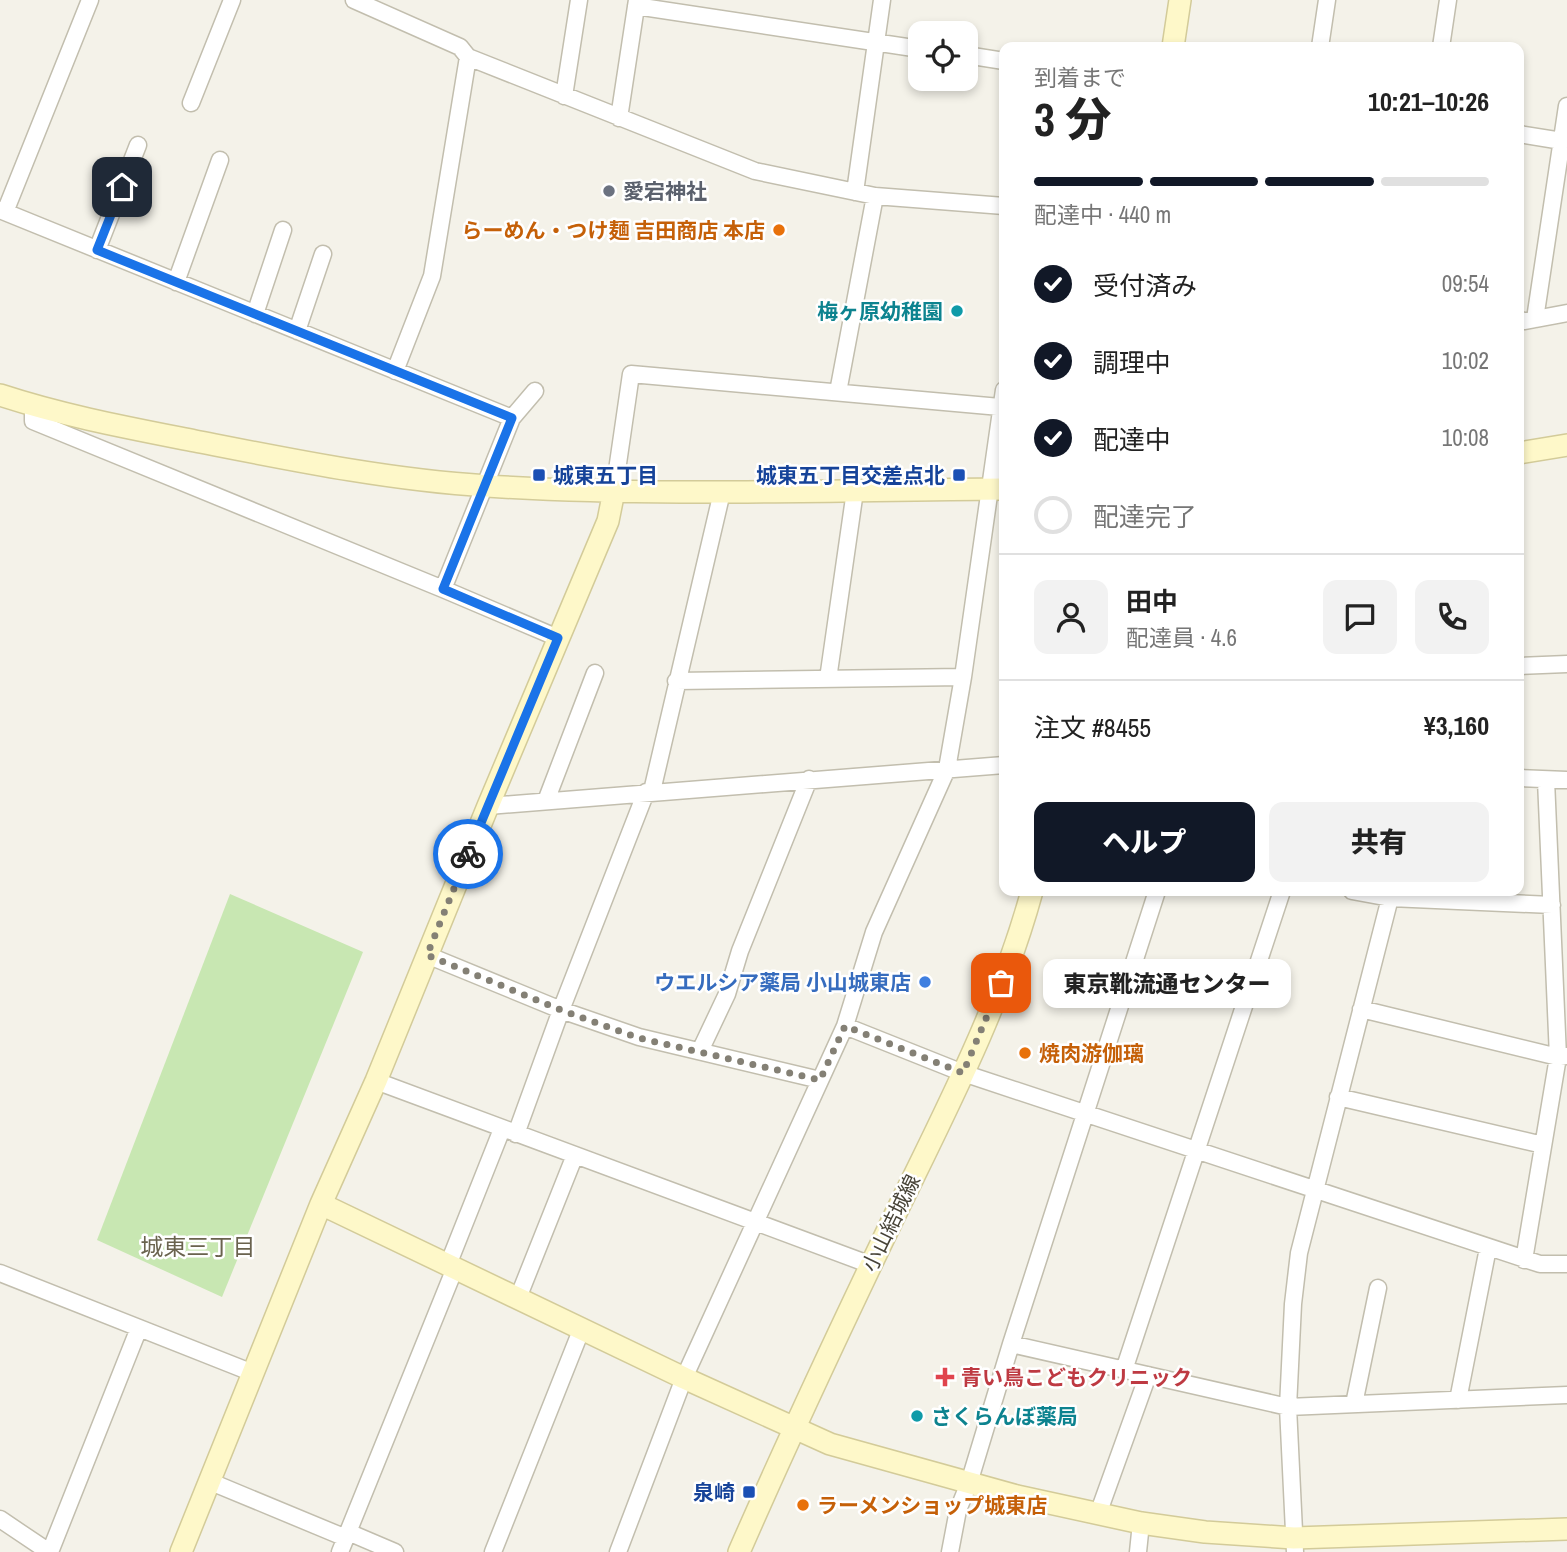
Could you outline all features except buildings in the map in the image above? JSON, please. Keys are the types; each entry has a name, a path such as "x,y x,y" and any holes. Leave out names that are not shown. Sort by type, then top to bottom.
{"street":[{"path":"90,0 2,211 512,418"},
{"path":"191,103 232,0"},
{"path":"354,0 460,47 468,57 755,171 875,196 999,206"},
{"path":"564,96 579,0"},
{"path":"855,192 882,0"},
{"path":"1174,42 1180,0"},
{"path":"1321,42 1327,0"},
{"path":"1442,42 1448,0"},
{"path":"619,118 636,3 908,47"},
{"path":"395,371 432,276 468,57"},
{"path":"978,57 999,60"},
{"path":"1567,106 1527,320 1567,313"},
{"path":"1524,135 1562,141"},
{"path":"97,250 138,145"},
{"path":"176,282 220,160"},
{"path":"838,392 875,196"},
{"path":"256,314 283,230"},
{"path":"297,331 323,254"},
{"path":"181,1552 321,1204 376,1082 608,521 631,374 999,407"},
{"path":"443,589 512,418 535,391"},
{"path":"0,395 93,421 259,454 359,471 485,486 722,492 997,489"},
{"path":"33,406 33,421 558,638"},
{"path":"618,1552 684,1378 845,1026 874,932 947,769 997,489 999,434"},
{"path":"1524,452 1567,445"},
{"path":"828,679 855,491"},
{"path":"345,1541 451,1267 561,1010 649,791 722,492"},
{"path":"1524,666 1567,664"},
{"path":"546,801 595,673"},
{"path":"676,681 963,677"},
{"path":"488,806 649,791 999,765"},
{"path":"1524,778 1567,780"},
{"path":"700,1051 727,994 740,951 809,779"},
{"path":"1524,1260 1543,1145 1562,1056 1546,780"},
{"name":"小山結城線","path":"739,1552 793,1428 992,1009 1030,896"},
{"path":"950,1552 958,1510 969,1483 1155,896"},
{"path":"1124,1370 1280,896"},
{"path":"1379,896 1552,905"},
{"path":"1294,1545 1288,1407 1293,1304 1299,1253 1390,898"},
{"path":"427,955 561,1010 639,1038 820,1080"},
{"path":"1361,1009 1562,1056"},
{"path":"845,1026 963,1073 1524,1260 1540,1265 1567,1264"},
{"path":"376,1082 871,1265"},
{"path":"1338,1097 1543,1145"},
{"path":"518,1298 575,1155"},
{"path":"321,1204 684,1378 830,1444 1017,1496 1141,1523 1294,1545 1567,1529"},
{"path":"1458,1399 1488,1248"},
{"path":"0,1273 253,1373"},
{"path":"1354,1404 1378,1288"},
{"path":"0,1519 49,1552 139,1328"},
{"path":"493,1552 582,1328"},
{"path":"1011,1344 1288,1407 1567,1395"},
{"path":"1098,1514 1148,1376"},
{"path":"211,1482 345,1541 395,1552"},
{"path":"1138,1552 1141,1523"}],"green space":[{"path":"230,894 363,952 222,1297 97,1240"}],"way so far":[{"path":"468,854 427,955 561,1010 639,1038 820,1080 845,1026 963,1073 1001,983"}],"place":[{"name":"愛宕神社","path":"609,191"},
{"name":"らーめん・つけ麺 吉田商店 本店","path":"779,230"},
{"name":"梅ヶ原幼稚園","path":"957,311"},
{"name":"城東五丁目","path":"539,475"},
{"name":"城東五丁目交差点北","path":"959,475"},
{"name":"ウエルシア薬局 小山城東店","path":"925,982"},
{"name":"東京靴流通センター","path":"1001,983"},
{"name":"焼肉游伽璃","path":"1025,1053"},
{"name":"青い鳥こどもクリニック","path":"945,1377"},
{"name":"さくらんぼ薬局","path":"917,1416"},
{"name":"泉崎","path":"749,1492"},
{"name":"ラーメンショップ城東店","path":"803,1505"}],"district":[{"name":"城東三丁目","path":"198,1246"}],"route":[{"path":"122,187 97,250 512,418 443,589 558,638 468,854"}]}
